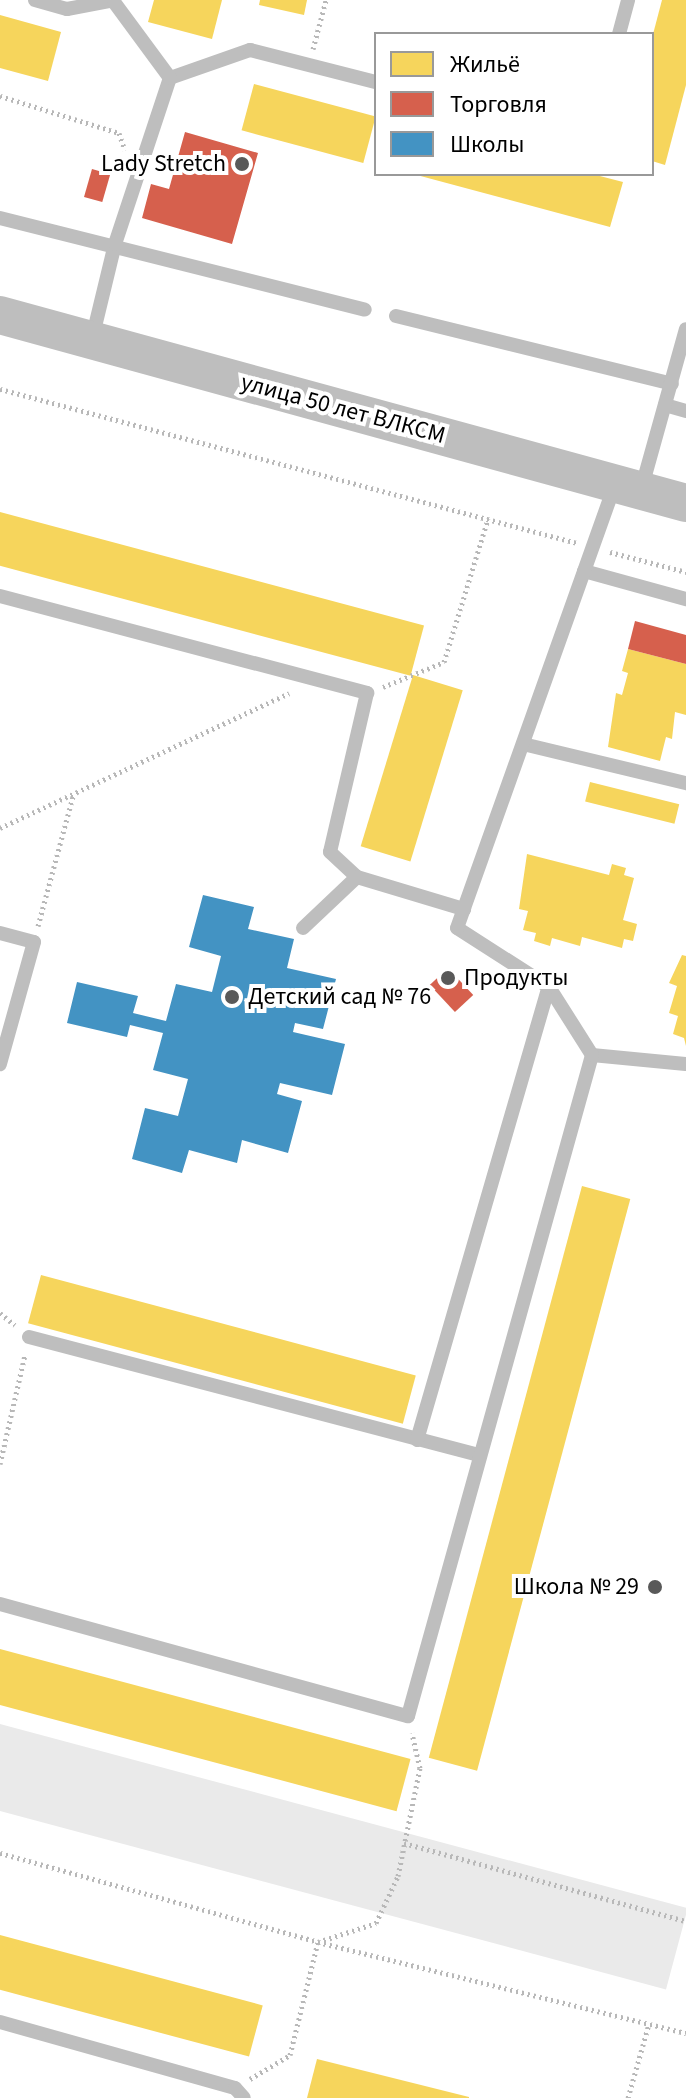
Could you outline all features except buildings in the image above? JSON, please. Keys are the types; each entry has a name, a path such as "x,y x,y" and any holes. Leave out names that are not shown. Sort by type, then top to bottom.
{"street":[{"name":"улица 50 лет ВЛКСМ","path":"0,315 686,503"}],"lane":[{"path":"35,0 67,9 114,1 170,78"},
{"path":"620,32 628,0"},
{"path":"170,78 250,50 374,81"},
{"path":"91,340 115,244 170,78"},
{"path":"0,218 115,244 365,310"},
{"path":"396,316 672,384"},
{"path":"0,1604 408,1716 592,1055 549,987 457,928 593,547 628,487 665,405 686,329"},
{"path":"665,405 686,411"},
{"path":"584,571 686,599"},
{"path":"0,596 367,693 330,852 357,877 464,909"},
{"path":"523,744 686,783"},
{"path":"303,928 357,877"},
{"path":"0,933 34,942 0,1064"},
{"path":"417,1440 549,987"},
{"path":"592,1055 686,1064"},
{"path":"29,1337 479,1455"},
{"path":"0,2022 240,2093"}],"path":[{"path":"309,65 326,0"},
{"path":"0,96 119,133 136,181"},
{"path":"0,389 686,572"},
{"path":"367,693 444,662 488,519"},
{"path":"0,828 316,680"},
{"path":"34,942 73,796"},
{"path":"0,1464 29,1337"},
{"path":"318,1942 376,1923 398,1876 420,1768 408,1716"},
{"path":"404,1843 686,1921"},
{"path":"0,1853 318,1942 686,2033"},
{"path":"240,2093 290,2055 318,1942"},
{"path":"628,2098 649,2024"}],"shaded area":[{"path":"0,1724 686,1908 666,1989 0,1811"}],"place":[{"name":"Lady Stretch","path":"242,164"},
{"name":"Продукты","path":"448,978"},
{"name":"Детский сад № 76","path":"232,997"},
{"name":"Школа № 29","path":"655,1587"}]}
